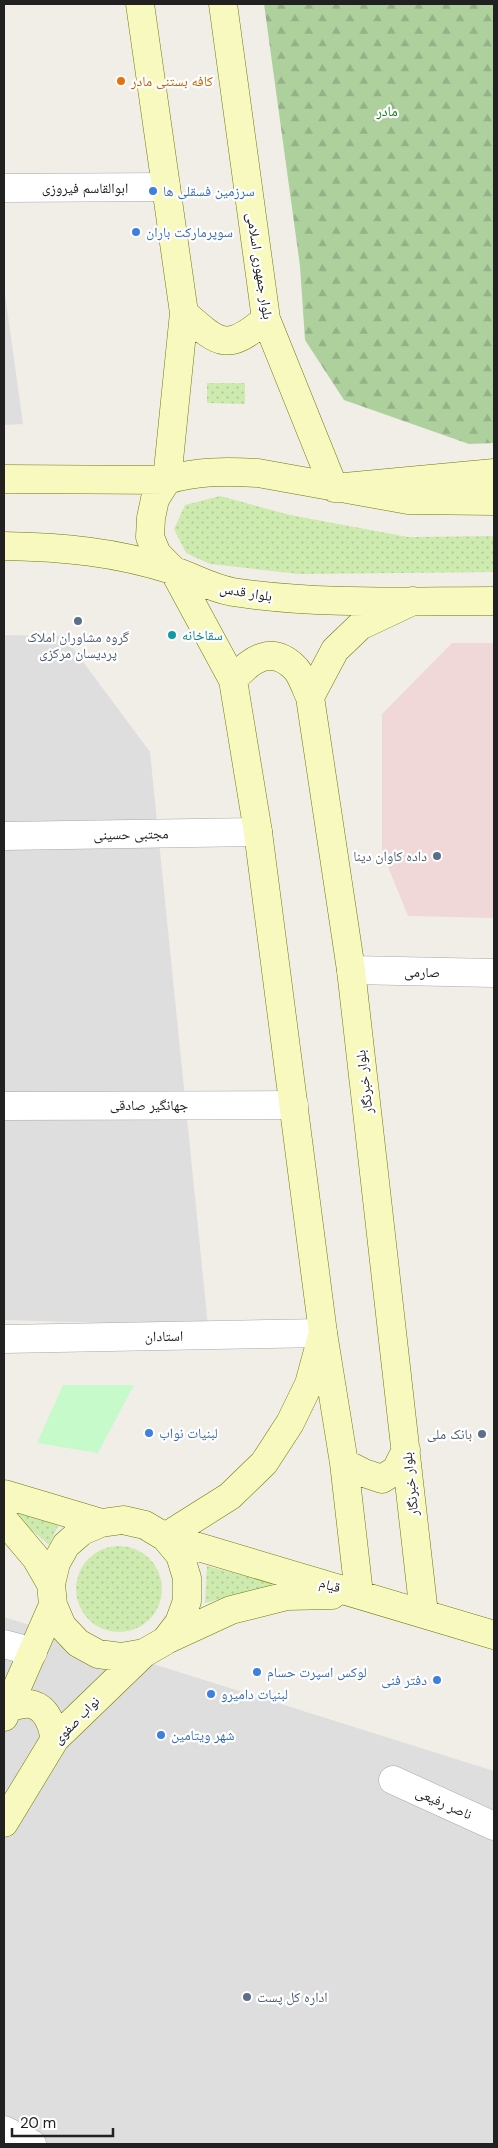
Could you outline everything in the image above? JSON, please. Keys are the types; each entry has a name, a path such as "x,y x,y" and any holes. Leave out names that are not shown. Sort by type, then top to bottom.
{"street":[{"path":"4,1520 36,1558 52,1594 62,1626 78,1643 98,1654 121,1657 154,1647 231,1610 287,1596 359,1594 344,1463 323,1333 258,832 233,680 174,571 157,554 150,537 155,498 166,480 184,313 140,4"},
{"name":"بلوار جمهوری اسلامی","path":"223,4 266,319 334,488"},
{"name":"ابوالقاسم فیروزی","path":"4,188 166,187"},
{"path":"184,313 212,336 225,341 246,336 266,319"},
{"path":"4,479 166,480 186,475 234,472 258,473 408,500 494,501"},
{"path":"334,488 494,473"},
{"name":"بلوار قدس","path":"4,546 56,547 113,554 174,571 202,584 230,591 300,600 494,601"},
{"path":"310,697 334,650 360,626 413,601"},
{"name":"بلوار خبرنگار","path":"233,680 245,666 264,656 280,657 297,670 310,697 351,970 424,1614"},
{"name":"مجتبی حسینی","path":"4,836 258,832"},
{"name":"صارمی","path":"351,970 494,973"},
{"name":"جهانگیر صادقی","path":"4,1106 294,1105"},
{"path":"165,1537 230,1496 264,1463 290,1423 309,1384 323,1333"},
{"name":"استادان","path":"4,1339 323,1333"},
{"path":"344,1463 364,1473 382,1478 396,1470 406,1450"},
{"path":"4,1494 101,1523"},
{"path":"7,1712 33,1652 52,1594 56,1564 66,1546 82,1531 101,1523 123,1520 145,1525 165,1537 180,1555 187,1578 187,1601 179,1623 154,1647"},
{"name":"قیام","path":"165,1537 494,1635"},
{"path":"4,1644 33,1652"},
{"name":"نواب صفوی","path":"4,1823 55,1739 154,1647"},
{"path":"7,1712 31,1704 44,1711 52,1726 55,1739"},
{"name":"ناصر رفیعی","path":"393,1780 494,1826"},
{"path":"4,2130 32,2144"}],"shaded area":[{"path":"4,287 23,424 4,425"},
{"path":"4,635 64,636 150,752 208,1326 4,1320"},
{"path":"452,643 494,643 494,918 408,916 382,852 382,714"},
{"path":"4,1617 494,1771 494,2144 4,2144"}],"green space":[{"name":"مادر","path":"264,4 494,4 494,443 469,444 344,400 305,340 300,266"},
{"path":"207,383 245,383 245,404 207,403"},
{"path":"220,496 290,515 408,537 494,536 494,572 300,574 210,564 186,553 174,529 185,505"},
{"path":"63,1385 134,1385 98,1453 37,1443"},
{"path":"4,1506 60,1522 49,1545"},
{"path":"119,1546 136,1549 150,1558 159,1572 162,1589 159,1606 150,1620 136,1629 119,1632 102,1629 88,1620 79,1606 76,1589 79,1572 88,1558 102,1549"},
{"path":"207,1566 278,1585 205,1603"}],"place":[{"name":"کافه بستنی مادر","path":"121,81"},
{"name":"سرزمین فسقلی ها","path":"153,191"},
{"name":"سوپرمارکت باران","path":"136,232"},
{"name":"گروه مشاوران املاک پردیسان مرکزی","path":"78,621"},
{"name":"سقاخانه","path":"172,635"},
{"name":"داده کاوان دینا","path":"437,856"},
{"name":"لبنیات نواب","path":"149,1433"},
{"name":"بانک ملی","path":"482,1434"},
{"name":"لوکس اسپرت حسام","path":"257,1672"},
{"name":"دفتر فنی","path":"437,1680"},
{"name":"لبنیات دامیرو","path":"211,1694"},
{"name":"شهر ویتامین","path":"161,1735"},
{"name":"اداره کل پست","path":"247,1997"}]}
